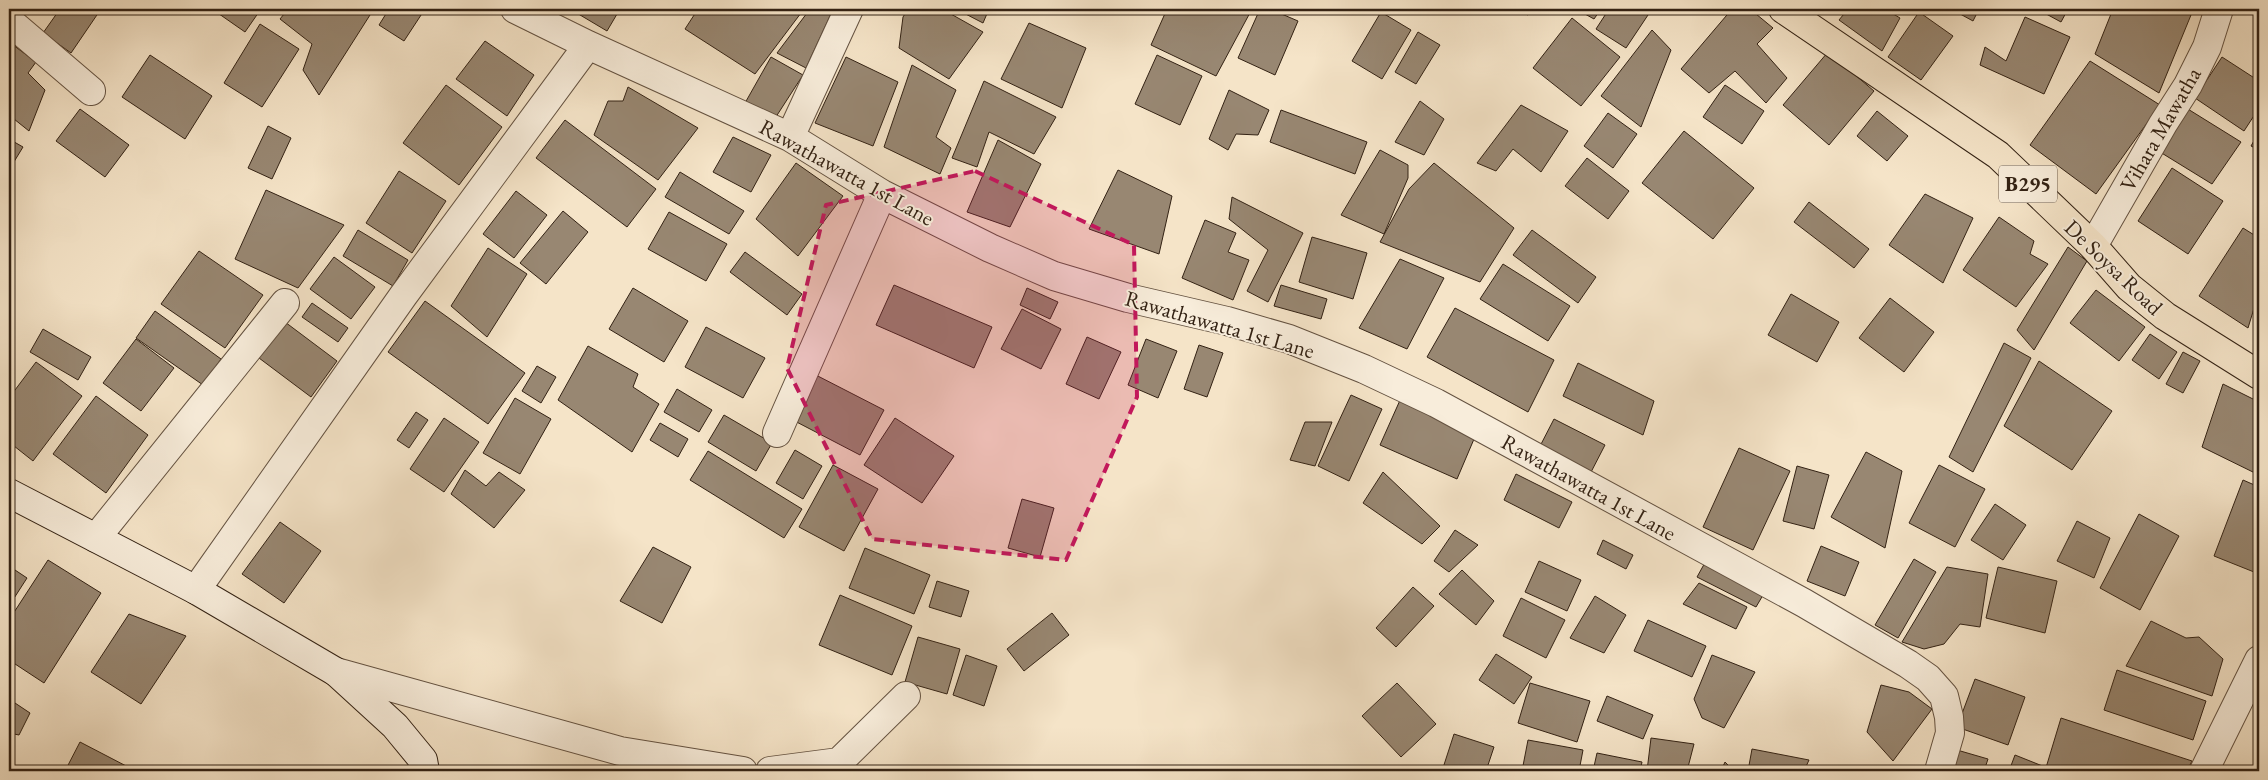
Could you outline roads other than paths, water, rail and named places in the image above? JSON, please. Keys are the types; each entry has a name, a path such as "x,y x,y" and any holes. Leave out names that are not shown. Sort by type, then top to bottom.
{"main road":[{"name":"De Soysa Road","path":"1782,9 1998,155 2093,246 2128,287 2165,316 2259,376"}],"street":[{"path":"790,137 849,9"},
{"name":"Vihara Mawatha","path":"2093,246 2163,124 2188,85 2207,47 2219,9"},
{"name":"Rawathawatta 1st Lane","path":"528,12 588,45 790,137 882,194 990,248 1054,276 1128,298 1227,320 1280,336 1364,369 1436,403 1804,603 1908,664 1928,678 1944,696 1949,717 1950,733 1939,771"},
{"path":"9,21 91,91"},
{"path":"196,590 403,296 588,45"},
{"path":"777,433 882,194"},
{"path":"96,538 285,303"},
{"path":"9,493 196,590 336,672 395,726 422,760 425,771"},
{"path":"2204,771 2259,660"},
{"path":"336,672 620,751 743,771"},
{"path":"770,771 836,767 906,696"}]}
